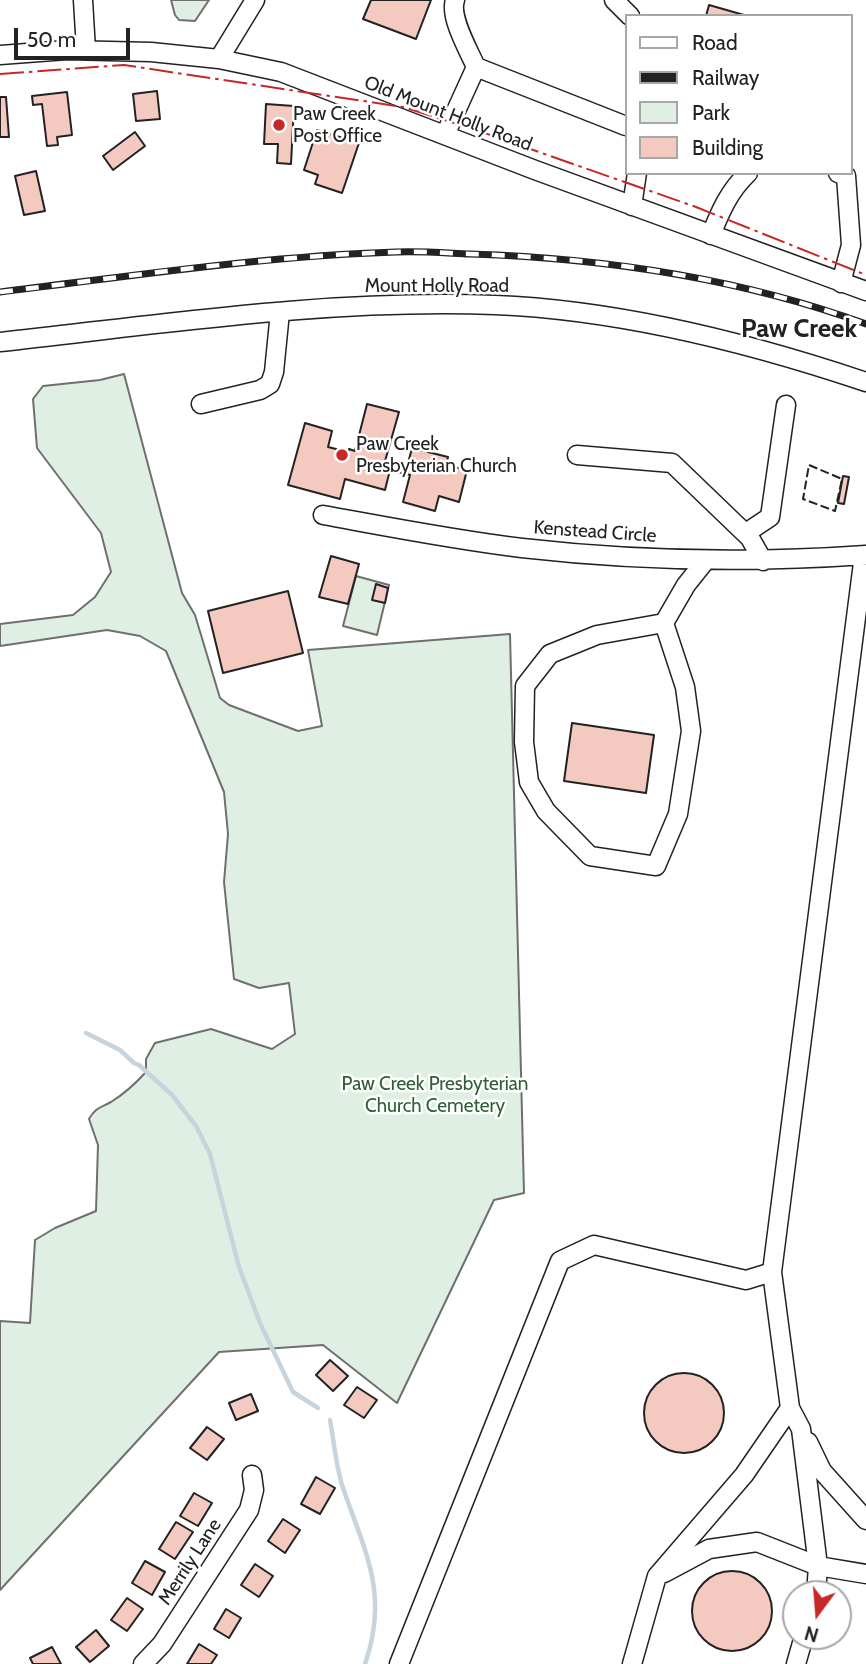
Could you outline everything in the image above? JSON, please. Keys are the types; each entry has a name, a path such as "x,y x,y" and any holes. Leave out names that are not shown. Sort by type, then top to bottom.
{"street":[{"path":"83,0 86,50"},
{"path":"219,59 255,0"},
{"path":"455,0 453,7 476,67 624,125"},
{"path":"614,0 628,14"},
{"name":"Old Mount Holly Road","path":"0,55 86,50 151,52 219,59 281,72 866,292"},
{"path":"445,135 476,67"},
{"path":"632,206 637,175"},
{"path":"711,235 722,206 746,175"},
{"path":"841,283 850,245 846,176 843,175"},
{"name":"Mount Holly Road","path":"0,342 280,312 390,304 496,305 608,318 700,335 801,361 866,382"},
{"path":"201,404 260,390 270,384 274,372 280,312"},
{"path":"746,533 770,517 786,405"},
{"path":"578,455 672,463 746,533 763,561"},
{"name":"Kenstead Circle","path":"323,515 523,548 604,555 763,561 865,555"},
{"path":"865,555 772,1272 789,1408 822,1471 866,1520"},
{"path":"664,623 597,635 551,654 525,686 524,742 529,782 546,811 590,856 656,866 678,814 691,731 685,687 664,623 686,585 706,560"},
{"path":"399,1664 560,1261 594,1245 746,1280 772,1272"},
{"path":"632,1664 657,1576 744,1475 789,1408"},
{"path":"801,1429 818,1566 817,1580"},
{"name":"Merrily Lane","path":"143,1664 162,1644 249,1510 254,1490 252,1475"},
{"path":"657,1576 709,1549 757,1542 818,1566 866,1574"}],"green space":[{"path":"171,0 209,0 195,21 179,20"},
{"name":"Paw Creek Presbyterian Church Cemetery","path":"124,374 182,593 195,615 220,698 229,705 298,731 322,726 308,650 510,634 524,1193 494,1200 397,1403 323,1345 219,1352 0,1590 0,1321 30,1323 35,1240 55,1228 96,1211 98,1145 89,1119 96,1110 121,1095 146,1072 146,1059 155,1043 211,1029 272,1049 295,1034 289,983 259,988 234,979 224,882 228,834 224,792 166,651 140,636 107,630 0,646 0,624 73,615 95,597 111,572 101,533 37,448 33,399 43,386 100,380"},
{"path":"356,576 389,585 377,635 343,626"}],"building":[{"path":"371,0 431,0 416,39 363,19"},
{"path":"709,5 740,14 707,14"},
{"path":"157,91 160,119 136,121 133,94"},
{"path":"67,92 72,135 57,137 58,145 47,146 42,104 33,105 32,96"},
{"path":"0,97 6,97 9,137 0,137"},
{"name":"Paw Creek Post Office","path":"266,104 294,106 291,164 277,163 278,144 264,144"},
{"path":"317,130 359,143 342,193 315,184 318,175 304,170"},
{"path":"135,132 145,146 113,170 103,156"},
{"path":"36,171 45,211 24,215 15,176"},
{"name":"Paw Creek Presbyterian Church","path":"367,404 399,412 385,461 407,467 412,448 448,457 446,465 467,470 459,502 439,496 435,511 403,502 410,475 390,470 385,490 345,479 340,499 288,485 305,423 332,431 328,447 355,451"},
{"path":"843,476 849,477 844,504 838,503"},
{"path":"331,556 359,564 348,604 319,597"},
{"path":"376,584 388,588 385,603 372,600"},
{"path":"288,591 303,653 223,673 208,611"},
{"path":"572,723 654,735 646,793 564,781"},
{"path":"330,1360 348,1376 333,1391 316,1375"},
{"path":"684,1373 699,1376 712,1385 721,1398 724,1413 721,1428 712,1441 699,1450 684,1453 669,1450 656,1441 647,1428 644,1413 647,1398 656,1385 669,1376"},
{"path":"357,1387 377,1400 364,1418 344,1405"},
{"path":"251,1394 258,1411 236,1420 229,1403"},
{"path":"207,1427 224,1439 207,1460 190,1448"},
{"path":"316,1477 335,1488 320,1514 301,1504"},
{"path":"194,1493 212,1503 198,1526 180,1516"},
{"path":"283,1519 300,1530 285,1553 268,1541"},
{"path":"176,1522 193,1532 175,1559 159,1549"},
{"path":"145,1561 165,1572 152,1595 132,1583"},
{"path":"255,1564 273,1576 259,1597 241,1585"},
{"path":"732,1571 747,1574 760,1583 769,1596 772,1611 769,1626 760,1639 747,1648 732,1651 717,1648 704,1639 695,1626 692,1611 695,1596 704,1583 717,1574"},
{"path":"127,1598 143,1609 127,1631 111,1620"},
{"path":"226,1609 241,1618 229,1638 214,1629"},
{"path":"96,1630 109,1646 90,1662 76,1647"},
{"path":"199,1644 217,1655 211,1664 187,1664"},
{"path":"52,1647 61,1664 33,1664 30,1658"}],"waterway":[{"path":"86,1033 120,1050 139,1065 172,1095 196,1126 210,1154 239,1267 260,1323 293,1392 318,1408"},
{"path":"330,1420 342,1485 366,1551 375,1593 372,1639 365,1664"}],"railway":[{"path":"0,292 248,262 346,254 433,252 571,260 671,273 769,294 866,324"}],"fence":[{"path":"809,465 842,479 835,511 803,499 809,465"}],"power":[{"path":"0,74 124,65 403,107 696,207 866,275"}],"place":[{"name":"Paw Creek Post Office","path":"279,125"},
{"name":"Paw Creek Presbyterian Church","path":"342,455"}],"district":[{"name":"Paw Creek","path":"799,329"}]}
